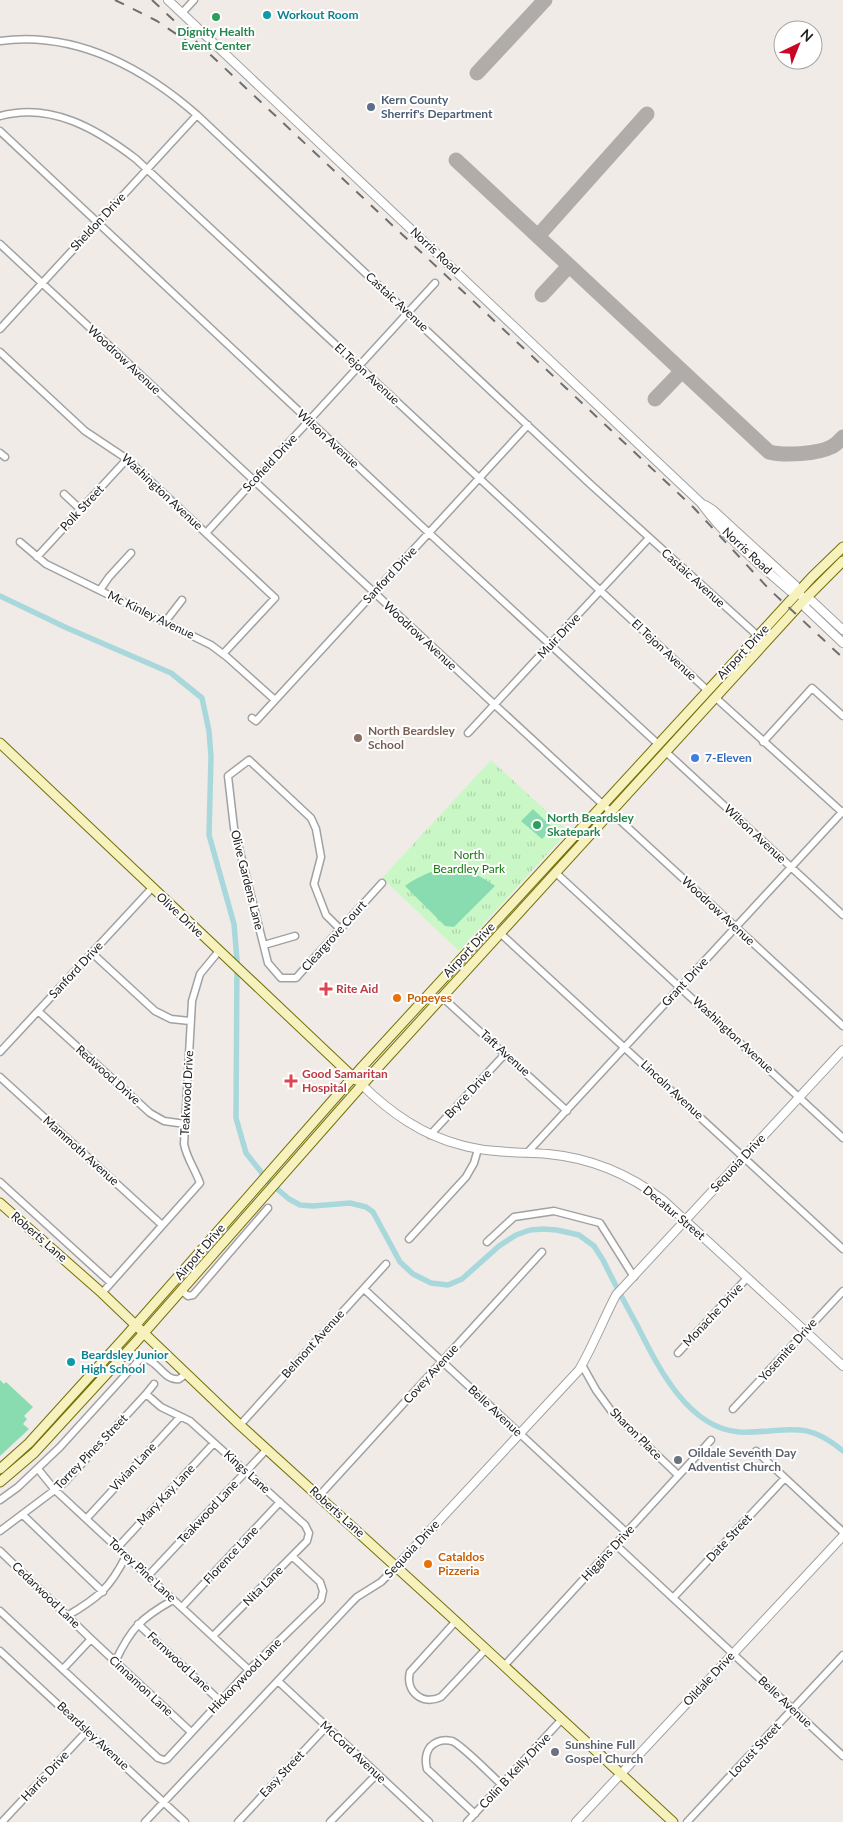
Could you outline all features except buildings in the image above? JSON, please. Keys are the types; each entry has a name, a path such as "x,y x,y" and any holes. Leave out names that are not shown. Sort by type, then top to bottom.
{"main road":[{"name":"Airport Drive","path":"0,1469 29,1443 353,1077 707,690 798,592 843,547"},
{"name":"Airport Drive","path":"0,1482 34,1452 144,1334 362,1085 805,599 843,561"},
{"name":"Olive Drive","path":"0,743 362,1085"},
{"name":"Roberts Lane","path":"0,1203 102,1293 186,1374 673,1822"}],"street":[{"name":"Norris Road","path":"168,0 701,503 713,510 796,586 798,592 805,599 812,601 843,630"},
{"path":"182,13 194,0"},
{"name":"Castaic Avenue","path":"0,41 44,39 60,41 91,50 135,70 153,81 197,115 649,538 758,636"},
{"name":"El Tejon Avenue","path":"0,116 19,112 38,112 72,120 110,140 147,169 478,479 707,690"},
{"name":"Sheldon Drive","path":"0,329 197,115"},
{"name":"Wilson Avenue","path":"0,131 429,533 658,744"},
{"name":"Woodrow Avenue","path":"0,244 374,593 843,1026"},
{"name":"Scofield Drive","path":"206,533 436,283"},
{"name":"Washington Avenue","path":"0,352 85,431 127,459 275,598 223,654"},
{"name":"Sanford Drive","path":"252,718 256,721 528,425"},
{"name":"Polk Street","path":"37,557 127,459"},
{"path":"64,494 80,510"},
{"name":"Muir Drive","path":"468,733 649,538"},
{"name":"Mc Kinley Avenue","path":"20,542 46,564 200,639 223,654 275,700"},
{"path":"100,590 131,553"},
{"name":"Norris Road","path":"805,599 805,607 843,643"},
{"path":"165,622 182,600"},
{"path":"763,742 812,688 843,716"},
{"path":"716,698 843,812"},
{"name":"Wilson Avenue","path":"666,752 843,915"},
{"name":"Olive Gardens Lane","path":"281,978 268,963 234,828 228,776 249,760 311,818 316,829 321,857 314,884 326,915 340,929"},
{"name":"Grant Drive","path":"528,1153 843,812"},
{"name":"Washington Avenue","path":"556,872 843,1138"},
{"name":"Cleargrove Court","path":"281,978 296,978 382,883"},
{"name":"Sanford Drive","path":"0,1052 152,888"},
{"name":"Lincoln Avenue","path":"500,934 843,1249"},
{"path":"264,945 295,936"},
{"name":"Teakwood Drive","path":"102,1293 200,1183 186,1152 185,1124 190,1021 196,983 206,965 219,951"},
{"path":"92,953 155,1011 171,1019 190,1021"},
{"name":"Taft Avenue","path":"442,997 567,1111"},
{"name":"Redwood Drive","path":"38,1011 150,1113 164,1121 185,1124"},
{"name":"Sequoia Drive","path":"145,1822 352,1602 381,1582 579,1370 616,1295 843,1050"},
{"name":"Bryce Drive","path":"430,1135 505,1054"},
{"name":"Mammoth Avenue","path":"0,1077 162,1225"},
{"name":"Decatur Street","path":"362,1085 400,1118 430,1135 446,1141 478,1149 566,1156 606,1167 622,1174 649,1190 685,1221 843,1366"},
{"path":"409,1240 466,1177 474,1163 478,1149"},
{"path":"0,1182 111,1283"},
{"path":"181,1290 188,1296 193,1295 268,1208"},
{"path":"487,1242 514,1217 554,1211 600,1223 634,1277"},
{"name":"Covey Avenue","path":"319,1496 542,1252"},
{"name":"Belmont Avenue","path":"240,1424 386,1264"},
{"name":"Monache Drive","path":"678,1353 747,1278"},
{"name":"Belle Avenue","path":"364,1289 627,1533"},
{"name":"Yosemite Drive","path":"733,1410 843,1291"},
{"path":"0,1500 38,1469 140,1359 144,1358 153,1362 170,1378 179,1379 186,1374"},
{"name":"Sharon Place","path":"582,1365 596,1390 612,1412 678,1475"},
{"name":"Torrey Pines Street","path":"0,1531 55,1490 84,1462 154,1384"},
{"path":"146,1394 161,1408 180,1417"},
{"name":"Kings Lane","path":"180,1417 190,1421 214,1442 305,1525 309,1533"},
{"name":"Vivian Lane","path":"87,1518 180,1417"},
{"name":"Higgins Drive","path":"504,1666 711,1440"},
{"name":"Mary Kay Lane","path":"118,1547 214,1442"},
{"name":"Teakwood Lane","path":"148,1576 267,1449"},
{"path":"756,1451 843,1532"},
{"name":"Torrey Pine Lane","path":"38,1469 55,1490 249,1670"},
{"name":"Date Street","path":"673,1598 785,1478"},
{"name":"Florence Lane","path":"182,1607 280,1502"},
{"path":"23,1515 103,1592"},
{"name":"Nita Lane","path":"213,1636 293,1557 307,1541 309,1533"},
{"name":"Oildale Drive","path":"576,1822 843,1536"},
{"name":"Belle Avenue","path":"616,1545 843,1756"},
{"name":"Cedarwood Lane","path":"0,1551 91,1639"},
{"path":"67,1616 92,1602 103,1592 118,1572 126,1556"},
{"name":"Hickorywood Lane","path":"63,1670 158,1758 167,1759 249,1670 320,1600 323,1591 320,1582 293,1557"},
{"path":"115,1662 122,1647 138,1624 173,1600"},
{"path":"0,1610 63,1670 91,1639"},
{"path":"456,1621 410,1672 410,1687 417,1696 426,1700 441,1697 486,1649"},
{"name":"Fernwood Lane","path":"138,1624 220,1701"},
{"name":"Cinnamon Lane","path":"91,1639 191,1732"},
{"name":"Beardsley Avenue","path":"0,1651 186,1822"},
{"name":"Locust Street","path":"687,1822 843,1655"},
{"name":"McCord Avenue","path":"278,1681 425,1821"},
{"name":"Colin B Kelly Drive","path":"467,1822 562,1719"},
{"name":"Easy Street","path":"238,1822 326,1727"},
{"name":"Harris Drive","path":"2,1822 87,1731"},
{"path":"474,1814 427,1769 426,1754 432,1745 447,1740 457,1744 502,1785"},
{"path":"330,1822 377,1774"}],"green space":[{"name":"North Beardley Park","path":"491,760 568,831 459,951 382,878"},
{"name":"North Beardsley Skatepark","path":"533,809 553,828 542,839 521,821"},
{"path":"444,868 458,869 471,873 495,886 454,927 445,926 405,886 423,875"},
{"path":"0,1380 4,1384 6,1382 33,1407 24,1416 27,1419 23,1424 29,1429 0,1456"}],"waterway":[{"path":"0,596 67,628 171,673 202,698 209,731 211,756 209,835 234,924 237,960 236,1118 246,1153 269,1182 289,1199 300,1205 313,1206 350,1203 366,1207 373,1212 400,1262 413,1274 431,1283 448,1285 462,1279 499,1246 516,1235 530,1230 557,1230 579,1235 594,1246 603,1260 655,1360 665,1377 690,1408 705,1420 721,1428 739,1432 804,1431 816,1434 843,1451"}],"taxiway":[{"path":"477,73 545,0"},
{"path":"538,236 647,114"},
{"path":"456,160 769,452 809,453 833,446 843,437"},
{"path":"542,295 569,266"},
{"path":"655,399 682,371"}],"railway":[{"path":"115,0 157,21 191,44"},
{"path":"152,0 694,508 769,589 843,658"}],"place":[{"name":"Workout Room","path":"267,15"},
{"name":"Dignity Health Event Center","path":"216,17"},
{"name":"Kern County Sherrif's Department","path":"371,107"},
{"name":"North Beardsley School","path":"358,738"},
{"name":"7-Eleven","path":"695,758"},
{"name":"North Beardsley Skatepark","path":"537,825"},
{"name":"Rite Aid","path":"326,989"},
{"name":"Popeyes","path":"397,998"},
{"name":"Good Samaritan Hospital","path":"291,1081"},
{"name":"Beardsley Junior High School","path":"71,1362"},
{"name":"Oildale Seventh Day Adventist Church","path":"678,1460"},
{"name":"Cataldos Pizzeria","path":"428,1564"},
{"name":"Sunshine Full Gospel Church","path":"555,1752"}]}
